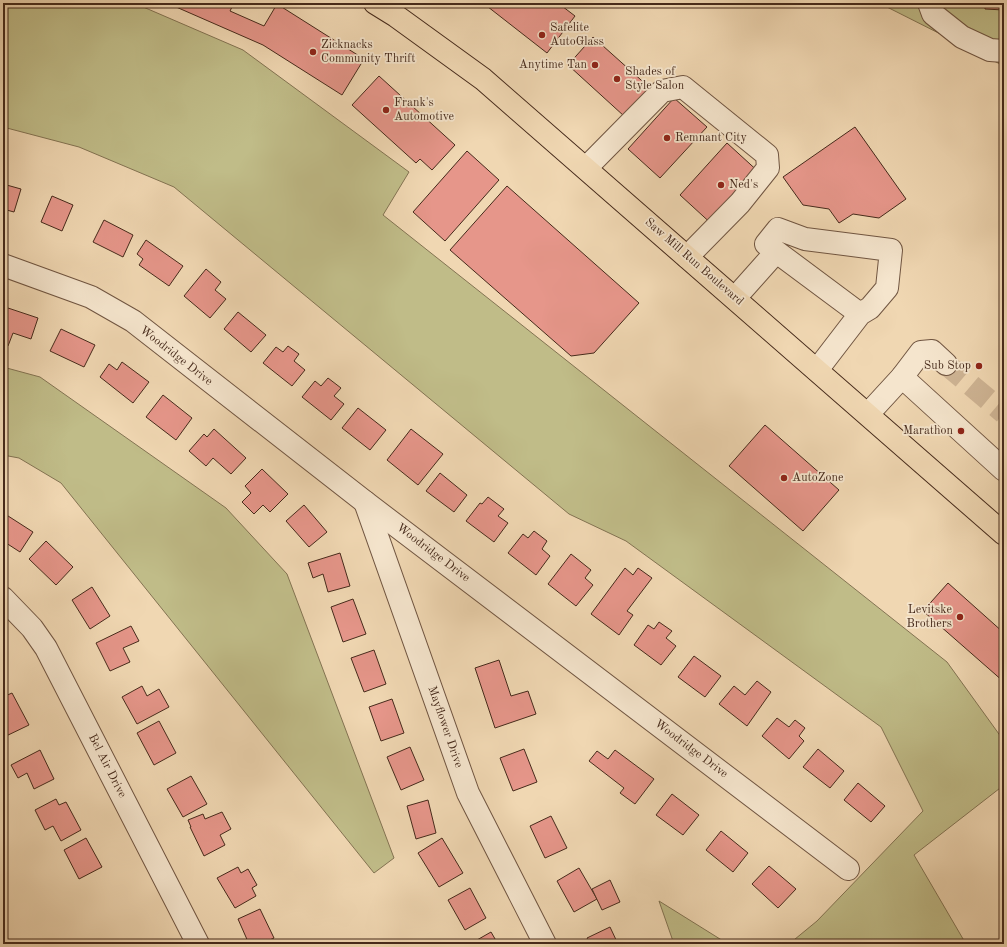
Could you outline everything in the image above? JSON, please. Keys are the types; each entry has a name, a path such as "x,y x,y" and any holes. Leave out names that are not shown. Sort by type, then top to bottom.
{"highway":[{"name":"Saw Mill Run Boulevard","path":"375,3 396,16 483,79 1004,534"}],"street":[{"path":"929,3 933,14 962,37 990,50 1004,50"},
{"path":"586,168 662,91 683,87 767,155 768,168 740,202 688,257"},
{"path":"818,370 860,314 870,308 887,288 891,250 805,239 778,229 766,244 860,314"},
{"path":"735,298 776,252"},
{"name":"Woodridge Drive","path":"3,265 91,297 133,322 365,502 848,869"},
{"path":"868,414 902,378 921,352 932,351 946,364"},
{"path":"902,378 1004,470"},
{"name":"Mayflower Drive","path":"365,502 468,793 545,944"},
{"name":"Bel Air Drive","path":"3,598 32,628 46,648 198,944"}],"shaded area":[{"path":"3,3 134,3 243,50 409,172 383,215 947,662 1004,741 1004,785 914,855 966,944 789,944 817,921 923,811 881,727 626,541 569,514 174,187 79,147 3,127"},
{"path":"879,3 1004,3 1004,66"},
{"path":"3,367 40,377 226,508 287,574 394,858 374,873 61,483 19,458 3,455"},
{"path":"659,901 728,944 674,944"}],"building":[{"name":"Zicknacks Community Thrift","path":"167,3 234,3 230,11 264,26 277,4 364,59 342,95 263,45"},
{"name":"Safelite AutoGlass","path":"483,3 558,3 575,16 547,53"},
{"path":"985,3 1004,3 1004,10 985,9"},
{"path":"593,37 650,88 624,116 568,65"},
{"path":"379,76 455,145 432,170 420,159 416,163 352,105"},
{"name":"Remnant City","path":"674,98 707,127 660,178 628,149"},
{"path":"855,127 906,199 879,218 853,214 839,223 829,209 803,205 783,177"},
{"name":"Ned's","path":"727,143 762,175 715,227 680,195"},
{"path":"467,151 499,180 445,241 413,212"},
{"path":"3,184 21,189 14,212 3,209"},
{"path":"507,186 639,303 594,353 571,356 450,250"},
{"path":"52,196 73,205 62,231 41,222"},
{"path":"104,220 133,235 123,257 93,242"},
{"path":"146,240 183,266 169,286 139,265 143,259 137,254"},
{"path":"206,269 221,282 215,290 226,299 210,318 184,296"},
{"path":"5,307 38,318 31,339 13,333 8,346 3,345 3,312"},
{"path":"238,312 266,335 251,352 224,329"},
{"path":"61,329 95,345 84,367 50,351"},
{"path":"288,346 299,354 294,361 305,370 292,386 263,363 276,347 283,352"},
{"path":"122,362 149,382 133,403 100,377 109,364 117,370"},
{"path":"328,378 341,388 334,396 344,404 331,420 302,397 315,381 321,386"},
{"path":"163,395 192,418 176,440 146,417"},
{"path":"358,408 386,430 370,450 342,428"},
{"name":"AutoZone","path":"765,425 839,490 803,531 729,466"},
{"path":"214,429 246,458 231,474 213,458 206,466 189,451 204,434 207,437"},
{"path":"411,429 443,454 418,485 387,460"},
{"path":"262,469 288,494 270,512 263,505 254,514 242,502 251,493 245,486"},
{"path":"440,473 467,495 454,512 426,491"},
{"path":"488,497 504,509 498,516 508,523 494,542 466,521 480,503 482,504"},
{"path":"304,505 327,532 309,547 286,521"},
{"path":"5,514 33,532 20,552 3,541 3,517"},
{"path":"534,531 547,541 542,549 550,556 536,575 508,553 523,534 528,538"},
{"path":"46,541 73,567 56,585 29,559"},
{"path":"340,553 350,586 328,592 323,574 313,578 308,563"},
{"path":"571,554 591,570 585,578 593,585 576,606 548,584"},
{"path":"625,568 633,575 638,568 652,578 627,611 633,615 619,635 591,614"},
{"path":"948,583 1004,633 1004,682 923,611"},
{"path":"92,587 110,616 90,629 72,600"},
{"path":"353,599 366,634 343,642 331,607"},
{"path":"659,622 672,631 666,638 676,646 661,665 634,645 648,625 654,629"},
{"path":"131,626 139,641 123,648 130,662 110,671 96,643"},
{"path":"374,650 386,684 364,692 351,658"},
{"path":"694,656 721,676 705,697 678,677"},
{"path":"499,660 511,696 528,691 536,714 495,728 475,668"},
{"path":"757,681 771,692 747,726 719,704 734,686 745,695"},
{"path":"142,686 147,696 159,689 169,707 137,724 122,697"},
{"path":"1004,688 1004,697 1000,693"},
{"path":"12,693 29,725 4,737 3,697"},
{"path":"392,699 404,733 381,741 369,707"},
{"path":"777,718 789,727 795,720 805,728 799,736 804,741 789,759 762,736"},
{"path":"159,721 176,753 154,765 137,733"},
{"path":"410,747 424,780 401,790 387,757"},
{"path":"524,749 537,782 513,791 500,758"},
{"path":"818,749 844,771 830,788 803,767"},
{"path":"40,750 54,779 34,789 27,773 18,778 11,765"},
{"path":"615,750 654,779 635,804 620,793 624,788 589,761 597,751 608,759"},
{"path":"191,776 207,804 183,817 167,789"},
{"path":"858,783 885,806 871,822 844,800"},
{"path":"672,794 699,815 683,835 656,815"},
{"path":"56,799 59,805 66,802 81,830 61,841 53,826 45,830 35,810"},
{"path":"428,800 436,833 416,839 407,806"},
{"path":"222,812 231,829 220,835 225,845 204,856 188,820 203,814 205,819"},
{"path":"551,816 567,848 545,858 530,826"},
{"path":"721,831 748,853 733,872 706,850"},
{"path":"86,838 102,867 79,879 64,850"},
{"path":"442,838 463,873 439,887 418,853"},
{"path":"769,866 796,889 778,908 752,884"},
{"path":"238,867 241,873 248,869 257,885 252,888 256,896 235,908 217,878"},
{"path":"579,868 597,899 574,912 557,881"},
{"path":"610,880 620,902 602,910 592,889"},
{"path":"470,888 486,918 465,930 448,900"},
{"path":"260,909 274,938 261,944 249,944 238,919"},
{"path":"610,927 618,944 590,944 587,938"},
{"path":"491,932 498,944 470,944"}],"tunnel":[{"path":"946,364 1004,413"}],"place":[{"name":"Safelite AutoGlass","path":"542,35"},
{"name":"Zicknacks Community Thrift","path":"313,52"},
{"name":"Anytime Tan","path":"595,65"},
{"name":"Shades of Style Salon","path":"617,79"},
{"name":"Frank's Automotive","path":"386,110"},
{"name":"Remnant City","path":"667,138"},
{"name":"Ned's","path":"721,185"},
{"name":"Sub Stop","path":"979,366"},
{"name":"Marathon","path":"961,431"},
{"name":"AutoZone","path":"784,478"},
{"name":"Levitske Brothers","path":"960,617"}]}
